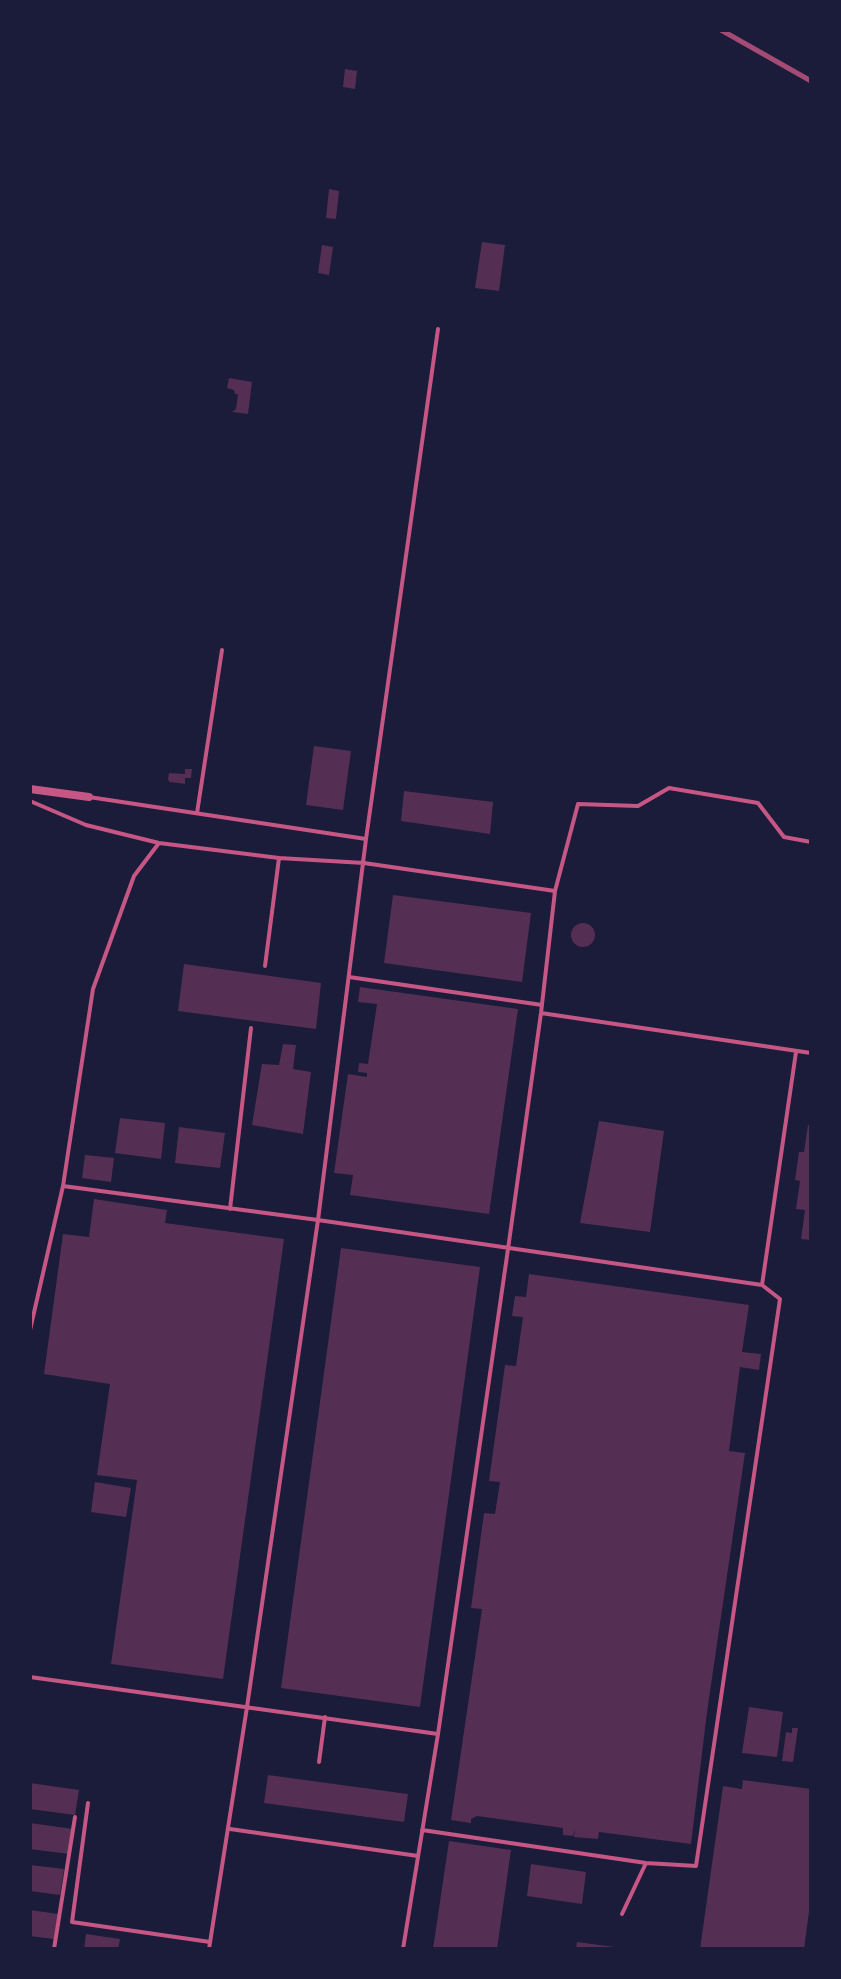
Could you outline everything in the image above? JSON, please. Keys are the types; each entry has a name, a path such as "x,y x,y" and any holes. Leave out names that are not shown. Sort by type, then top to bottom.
{"street":[{"path":"30,788 89,797"}],"lane":[{"path":"209,1949 318,1220 366,839 438,329"},
{"path":"197,813 222,650"},
{"path":"404,1949 508,1249 556,891 578,804 638,806 669,788 758,803 784,837 811,842"},
{"path":"89,797 366,839"},
{"path":"30,800 86,825 159,843 279,858 364,863 556,891"},
{"path":"30,1330 64,1186 93,989 134,876 159,843"},
{"path":"265,966 279,858"},
{"path":"349,977 542,1004"},
{"path":"541,1014 811,1052"},
{"path":"230,1209 251,1028"},
{"path":"762,1285 796,1050"},
{"path":"64,1186 762,1285 780,1299 696,1866 646,1863 422,1830"},
{"path":"30,1677 438,1734"},
{"path":"319,1762 325,1717"},
{"path":"88,1803 72,1922 210,1942"},
{"path":"54,1949 75,1817"},
{"path":"228,1829 418,1856"},
{"path":"622,1914 646,1863"}],"building":[{"path":"345,69 357,71 355,89 343,87"},
{"path":"329,189 339,191 336,219 326,218"},
{"path":"482,242 505,245 499,291 475,288"},
{"path":"322,245 333,247 329,275 318,273"},
{"path":"229,378 252,382 248,414 232,412 238,394 227,388"},
{"path":"314,746 351,751 343,810 306,805"},
{"path":"185,769 192,769 185,784 168,780 169,773 185,774"},
{"path":"404,791 493,802 490,834 401,821"},
{"path":"393,895 531,913 522,982 384,963"},
{"path":"583,923 592,926 592,944 583,947 574,944 571,935 574,926"},
{"path":"184,964 321,983 316,1029 178,1011"},
{"path":"360,987 518,1009 489,1214 350,1195 353,1175 334,1173 348,1074 367,1077 367,1073 358,1072 359,1063 368,1064 377,1004 358,1002"},
{"path":"283,1044 296,1045 293,1069 311,1072 303,1134 252,1125 262,1064 279,1065"},
{"path":"120,1118 165,1123 161,1159 115,1153"},
{"path":"599,1121 664,1131 650,1232 580,1223"},
{"path":"808,1125 811,1240 801,1239 805,1210 796,1209 800,1181 795,1180"},
{"path":"179,1127 225,1133 220,1168 175,1163"},
{"path":"85,1155 114,1158 111,1182 82,1178"},
{"path":"94,1199 167,1210 165,1223 284,1239 223,1679 111,1664 137,1480 97,1475 110,1384 44,1374 63,1234 89,1237"},
{"path":"341,1248 480,1267 420,1707 281,1688"},
{"path":"529,1274 749,1305 742,1352 761,1354 759,1370 740,1367 729,1451 745,1453 691,1844 599,1832 598,1839 574,1837 575,1829 573,1836 563,1835 563,1828 477,1816 471,1823 451,1820 482,1609 471,1608 484,1513 495,1514 500,1482 489,1481 505,1365 516,1366 523,1317 512,1316 515,1296 526,1297"},
{"path":"95,1482 131,1488 126,1517 91,1512"},
{"path":"749,1707 783,1712 777,1757 742,1753"},
{"path":"792,1728 798,1728 793,1762 782,1761 786,1732 792,1733"},
{"path":"268,1775 408,1794 404,1822 264,1803"},
{"path":"743,1780 811,1789 811,1897 804,1949 700,1949 723,1786 742,1789"},
{"path":"30,1783 79,1790 75,1815 30,1809"},
{"path":"30,1823 73,1829 69,1854 30,1849"},
{"path":"449,1841 511,1850 497,1949 433,1949"},
{"path":"531,1864 586,1872 582,1904 527,1896"},
{"path":"30,1865 64,1869 60,1895 30,1891"},
{"path":"30,1910 58,1914 54,1939 30,1936"},
{"path":"86,1934 120,1939 118,1949 84,1949"},
{"path":"577,1942 615,1947 615,1949 576,1949"}],"railway":[{"path":"721,30 811,81"}]}
